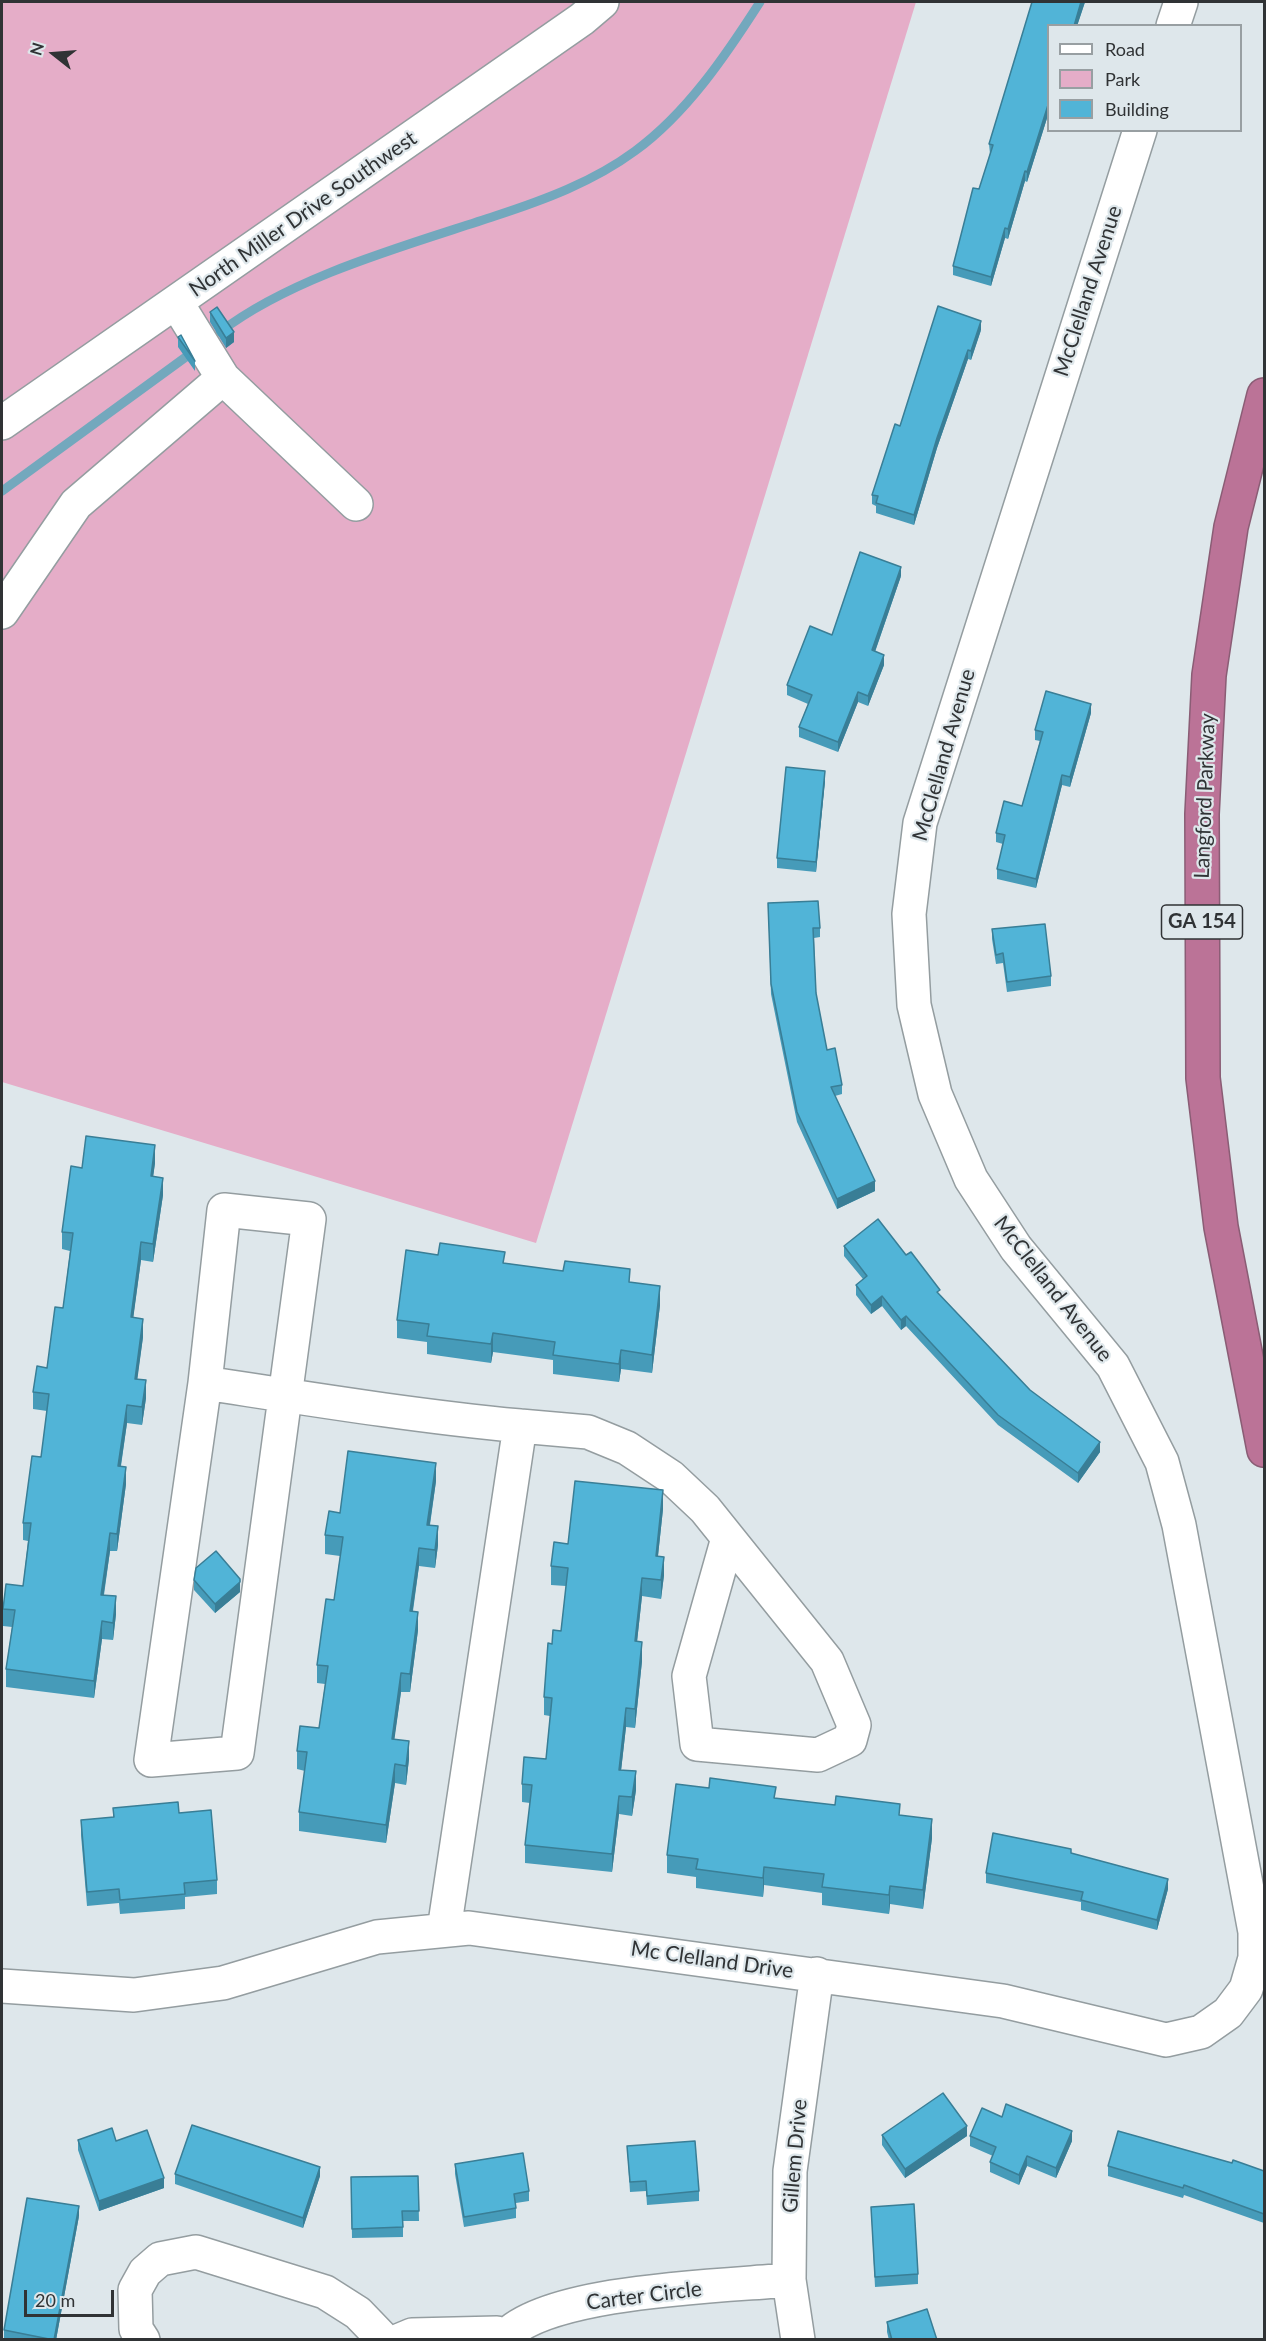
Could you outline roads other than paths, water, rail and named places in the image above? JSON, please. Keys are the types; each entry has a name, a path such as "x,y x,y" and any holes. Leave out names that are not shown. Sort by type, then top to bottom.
{"highway":[{"name":"Langford Parkway","path":"1264,395 1231,527 1209,675 1202,814 1203,1078 1221,1227 1264,1450"}],"street":[{"name":"North Miller Drive Southwest","path":"2,423 184,314 602,2"},
{"path":"1174,24 1181,2"},
{"name":"McClelland Avenue","path":"1139,132 920,823 909,914 912,971 914,1005 935,1094 971,1179 1016,1248 1113,1366 1162,1462 1179,1525 1236,1832"},
{"path":"184,314 219,370 356,504"},
{"path":"2,612 76,504 219,370"},
{"path":"224,1210 309,1219 237,1753 151,1760 204,1383 224,1210"},
{"path":"204,1383 442,1419 588,1432 627,1448 671,1476 705,1509 827,1661 854,1725 850,1740 818,1755 697,1744 689,1676 728,1538"},
{"path":"444,1930 520,1426"},
{"name":"Mc Clelland Drive","path":"2,1986 134,1995 223,1983 377,1936 469,1928 1003,2001 1166,2040 1201,2032 1228,2013 1246,1989 1255,1958 1255,1932 1236,1832"},
{"name":"Gillem Drive","path":"798,2340 789,2280 790,2171 817,1974"},
{"path":"143,2340 136,2329 135,2290 145,2272 160,2259 196,2252 325,2292 358,2313 384,2340"},
{"name":"Carter Circle","path":"400,2340 412,2335 497,2333 504,2338 512,2330 551,2312 603,2297 789,2280"}],"waterway":[{"path":"220,332 249,312 316,278 550,197 619,162 654,136 688,101 719,62 760,2"},
{"path":"2,491 194,351"}]}
